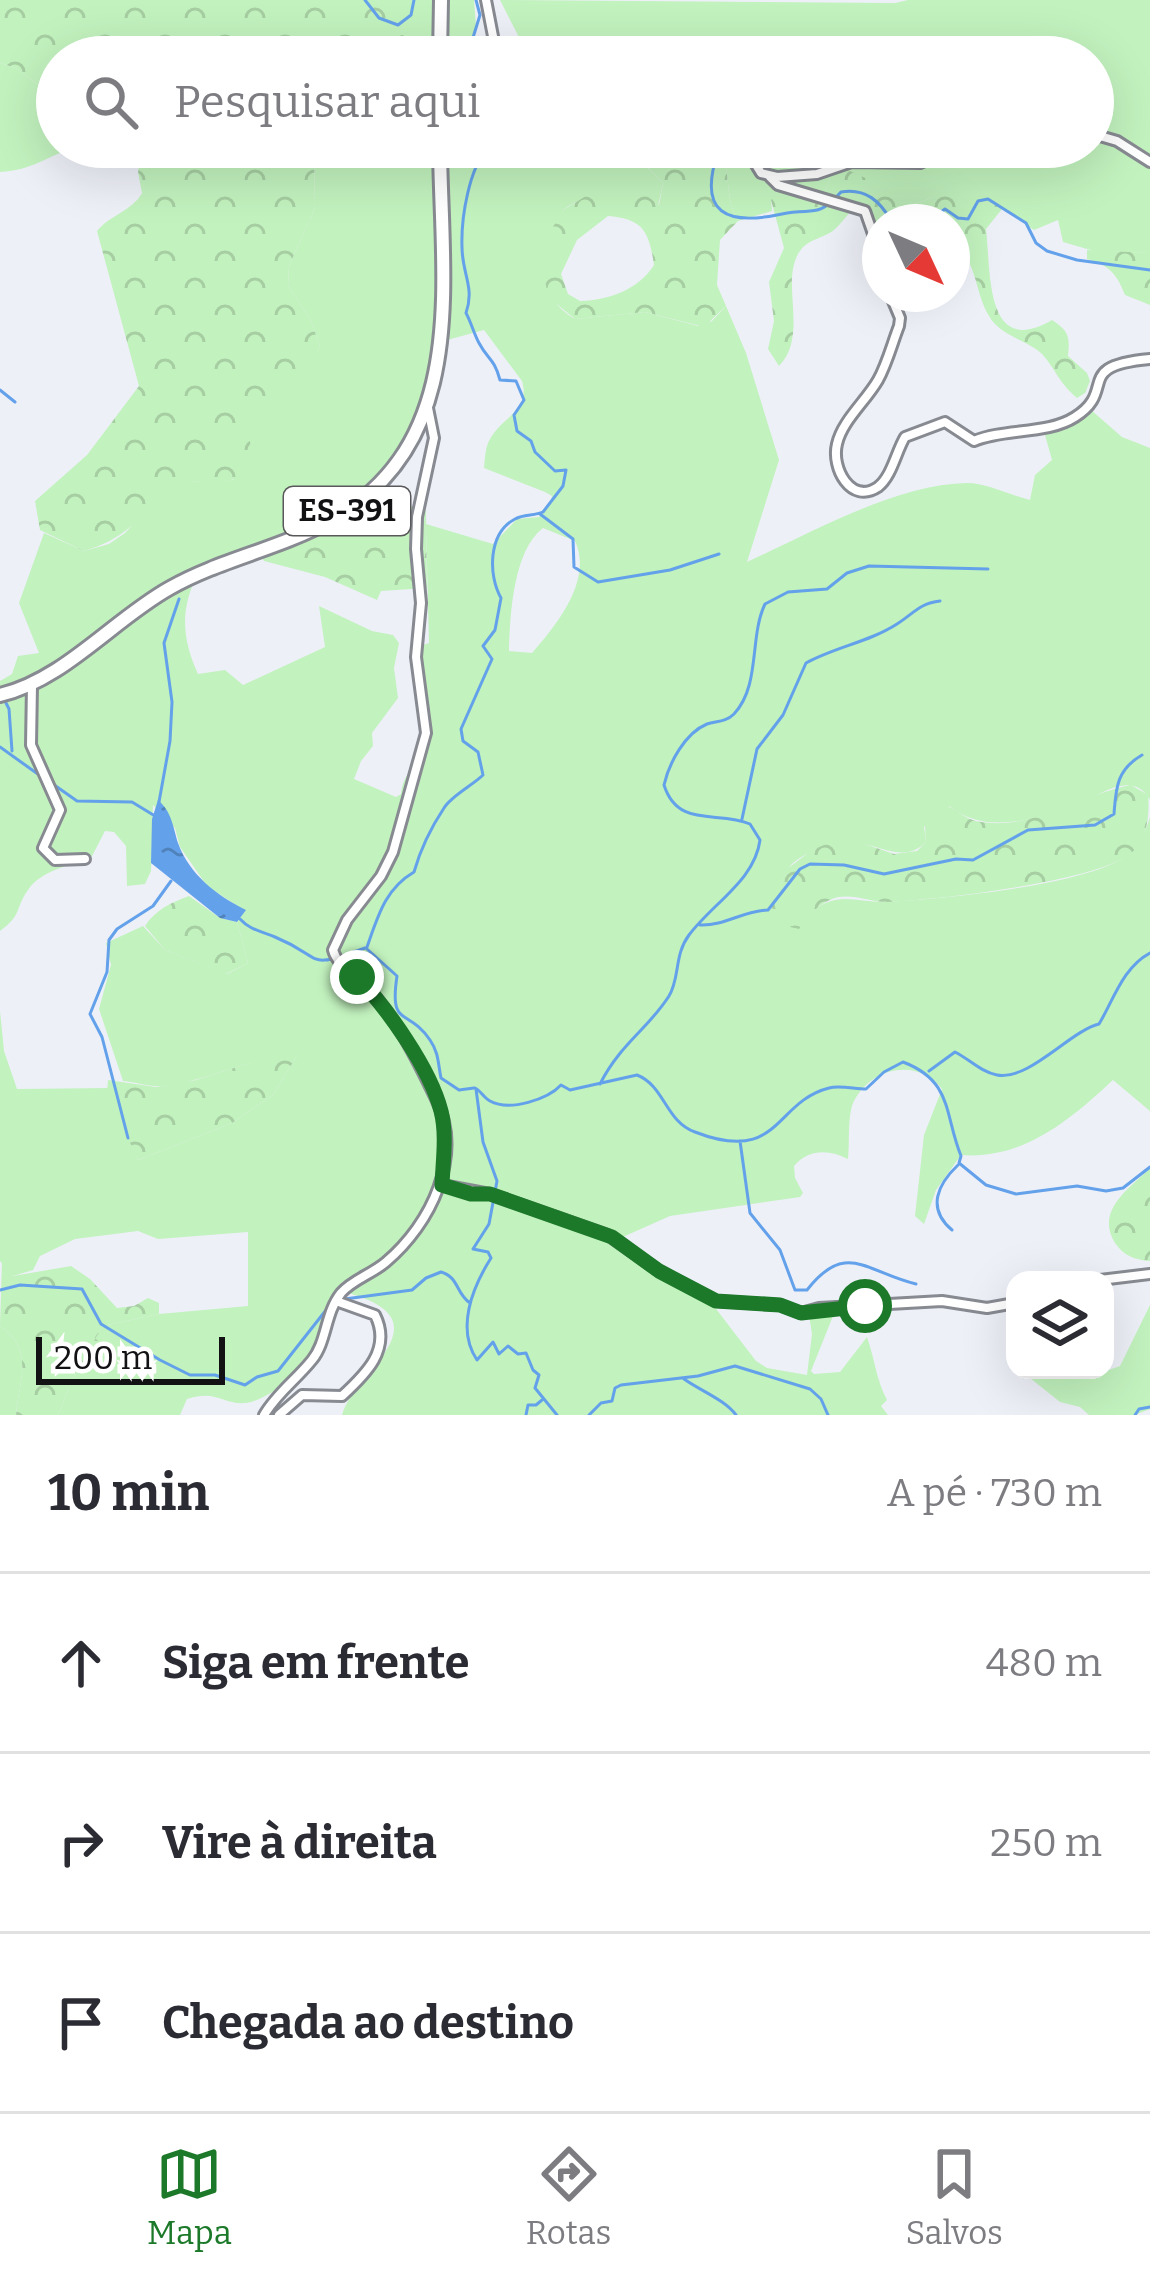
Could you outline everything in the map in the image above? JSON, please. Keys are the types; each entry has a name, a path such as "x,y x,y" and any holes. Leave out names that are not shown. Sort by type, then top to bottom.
{"main road":[{"path":"440,36 441,0"},
{"name":"ES-391","path":"0,695 32,684 170,587 313,530 354,506 401,458 428,406 442,334 440,168"}],"street":[{"path":"486,0 493,36"},
{"path":"1114,142 1135,149 1150,162"},
{"path":"756,168 778,185 862,210"},
{"path":"770,177 834,168"},
{"path":"898,312 899,326 877,383 839,436 834,462 844,480 863,490 874,490 885,480 901,442 909,435 945,422 974,441 1068,420 1090,404 1106,369 1150,359"},
{"path":"264,1415 283,1387 314,1359 336,1300 396,1253 431,1210 442,1185 439,1103 392,1016 338,962 333,950 347,920 388,866 425,733 416,657 421,603 416,549 417,517 434,438 428,406"},
{"path":"32,684 31,745 60,810 43,848 55,860 85,859"},
{"path":"442,1185 492,1195 612,1237 659,1271 723,1303 780,1305 801,1313 934,1301 987,1308 1006,1305"},
{"path":"1114,1278 1150,1274"},
{"path":"279,1415 302,1395 339,1398 375,1364 381,1328 375,1315 336,1300"}],"green space":[{"path":"0,0 377,0 404,36 36,36 36,83 0,63"},
{"path":"377,0 438,0 437,36 397,36"},
{"path":"448,0 474,0 475,36 447,36"},
{"path":"500,0 1150,0 1150,253 1094,251 1063,242 1058,220 1034,230 994,203 934,197 914,204 885,188 832,174 821,200 791,191 771,200 772,211 738,221 731,203 725,168 1114,168 1114,36 518,36"},
{"path":"0,63 36,83 36,164 0,172"},
{"path":"139,168 314,168 315,208 289,266 288,286 311,320 320,347 312,363 248,427 251,456 245,472 230,480 173,486 125,531 84,551 40,530 35,501 87,455 139,386 97,231 142,193"},
{"path":"314,168 437,168 438,332 428,397 386,475 330,520 213,564 36,678 0,693 0,681 12,674 18,656 39,653 19,603 44,533 84,551 109,544 178,482 233,480 251,454 247,427 313,359 320,347 311,320 288,286 289,266 315,208"},
{"path":"449,168 647,168 663,183 658,206 639,190 590,197 563,210 548,256 547,283 560,308 575,319 645,312 698,326 712,321 726,306 746,353 779,460 747,562 854,512 940,485 974,484 1030,500 1035,475 1052,460 1045,435 1048,430 1091,410 1122,437 1150,448 1150,800 1143,791 1125,785 1060,811 1010,822 978,820 949,806 924,827 926,842 911,851 844,843 806,854 788,869 775,899 809,915 837,900 887,902 1046,883 1126,856 1141,839 1150,817 1150,1111 1113,1080 1062,1123 1025,1144 984,1155 961,1155 936,1190 924,1224 915,1216 924,1135 942,1089 921,1073 896,1070 872,1080 854,1101 848,1159 819,1152 794,1166 803,1193 800,1197 670,1216 616,1240 710,1301 756,1361 767,1368 807,1375 812,1334 809,1315 833,1316 811,1371 814,1374 840,1372 867,1337 887,1400 881,1406 888,1415 342,1415 394,1332 391,1317 376,1304 345,1292 331,1311 307,1365 284,1385 251,1402 198,1396 187,1399 180,1415 58,1415 82,1366 143,1372 146,1368 143,1356 94,1340 103,1326 159,1314 248,1306 248,1232 158,1239 138,1231 75,1239 40,1256 33,1270 13,1276 0,1261 0,1011 4,1051 17,1089 108,1088 138,1160 232,1123 273,1095 298,1054 162,1086 123,1081 99,1009 111,965 106,943 143,926 165,950 227,974 248,963 237,922 245,911 207,886 180,847 175,828 153,805 151,871 145,884 127,886 126,846 114,832 105,831 91,858 33,883 15,916 0,931 0,703 52,680 193,584 185,629 198,674 225,670 243,685 325,647 319,606 372,631 393,635 399,643 394,668 398,698 372,733 373,746 354,779 396,797 401,794 423,746 429,718 418,647 429,643 426,524 493,544 517,519 539,517 552,496 484,468 490,439 514,413 524,391 522,381 484,330 447,340","holes":["543,528 575,541 579,556 576,586 561,615 532,653 509,651 515,585 533,538"]},
{"path":"649,168 725,168 738,221 720,240 717,285 726,306 704,327 645,312 575,319 548,297 544,274 550,232 563,210 586,196 629,189 639,190 659,205 663,183","holes":["608,216 629,220 650,243 654,265 622,292 580,301 568,294 561,274 577,240"]},
{"path":"843,168 914,204 862,204 862,215 853,209 834,230 801,250 793,268 792,341 779,366 768,349 774,321 769,282 784,248 771,200 790,193 821,200 832,174"},
{"path":"970,187 1002,209 986,229 996,306 1014,328 1030,329 1052,320 1062,328 1068,356 1090,381 1085,393 1077,398 1042,354 995,324 973,271 970,204 914,204 934,197 938,188"},
{"path":"1087,250 1150,253 1150,305 1125,295 1111,271 1087,259"},
{"path":"376,497 426,510 427,588 381,591 377,600 325,577 264,561 261,556 335,528"},
{"path":"1131,785 1148,795 1146,827 1136,848 1112,863 1051,881 977,893 887,902 839,897 817,908 799,929 764,921 787,869 812,850 834,841 859,842 894,854 917,851 926,842 926,820 938,802 975,821 1001,823 1039,816"},
{"path":"189,896 220,918 237,922 248,963 226,974 165,950 145,926 159,911"},
{"path":"291,1050 298,1054 273,1095 232,1123 138,1160 107,1092 108,1080 156,1087 196,1080"},
{"path":"1150,1168 1150,1261 1122,1251 1109,1220 1124,1192"},
{"path":"2,1260 13,1276 71,1266 117,1308 148,1298 159,1303 159,1314 103,1326 95,1339 143,1356 147,1360 144,1372 82,1366 58,1415 16,1415 22,1366 18,1345 0,1326"},
{"path":"1150,1305 1150,1409 1135,1415 1089,1415 1080,1407 1060,1402 1031,1379 1114,1379 1114,1368 1120,1366"},
{"path":"0,1326 11,1335 21,1355 16,1415 0,1415"}],"water":[{"path":"158,800 197,874 246,910 237,922 220,918 151,863 152,819"}],"waterway":[{"path":"365,0 379,18 398,25 411,15 414,0"},
{"path":"474,36 480,15 476,0"},
{"path":"367,947 384,904 414,872 444,808 483,775 478,752 463,741 461,729 492,659 483,646 495,630 501,598 494,578 495,544 506,525 543,512 563,486 566,470 555,471 517,431 514,415 524,400 516,381 500,380 466,313 469,296 462,247 465,208 476,168"},
{"path":"713,168 715,202 732,216 814,211 850,191 878,204"},
{"path":"970,215 978,201 988,199 1026,223 1036,243 1047,251 1150,270"},
{"path":"0,390 15,402"},
{"path":"540,514 573,539 574,567 598,582 670,570 719,554"},
{"path":"600,1084 669,996 689,935 742,879 756,854 760,840 750,824 689,813 670,799 664,785 685,741 707,724 731,717 742,702 765,604 788,592 827,589 847,573 869,566 988,569"},
{"path":"159,802 172,702 164,643 179,599"},
{"path":"742,819 757,749 783,715 806,663 940,601"},
{"path":"3,697 9,709 12,751"},
{"path":"0,747 42,777"},
{"path":"700,925 768,910 800,869 810,864 884,874 956,859 973,860 1028,830 1095,825 1114,814 1122,774 1142,755"},
{"path":"50,782 77,801 132,802 155,816"},
{"path":"128,1138 102,1037 90,1014 107,972 109,940 117,929 153,906 171,881"},
{"path":"240,919 316,959 365,948"},
{"path":"367,949 397,976 398,1011 430,1040 441,1078 459,1090 474,1088"},
{"path":"929,1071 955,1052 997,1075 1022,1071 1099,1024 1126,976 1150,953"},
{"path":"475,1088 498,1104 518,1104 561,1085 570,1090 637,1075 654,1087 685,1127 723,1140 744,1141 773,1128 811,1095 833,1087 866,1089 903,1062 939,1089 961,1156 959,1163 986,1185 1016,1194 1077,1186 1106,1191 1123,1188 1150,1167"},
{"path":"476,1089 483,1142 497,1181 489,1224 473,1249 488,1252 491,1258 469,1309 471,1348 477,1360 493,1342 499,1354 508,1346 518,1354 526,1353 539,1375 535,1388 557,1415"},
{"path":"740,1141 750,1213 780,1250 795,1290 807,1290 833,1266 845,1263 916,1284"},
{"path":"952,1230 937,1205 945,1180 958,1165"},
{"path":"345,1299 412,1290 441,1272 470,1303"},
{"path":"0,1290 20,1285 82,1289 101,1324 160,1360 190,1375 215,1375 245,1385 278,1371 330,1305"},
{"path":"589,1415 601,1403 612,1401 615,1388 621,1385 698,1376 735,1366 810,1389 828,1415"},
{"path":"684,1379 736,1415"},
{"path":"526,1415 528,1405 542,1400"},
{"path":"1135,1415 1150,1407"}],"route":[{"path":"357,977 392,1016 439,1103 442,1185 490,1194 608,1235 659,1271 716,1301 767,1303 801,1313 865,1306"}]}
